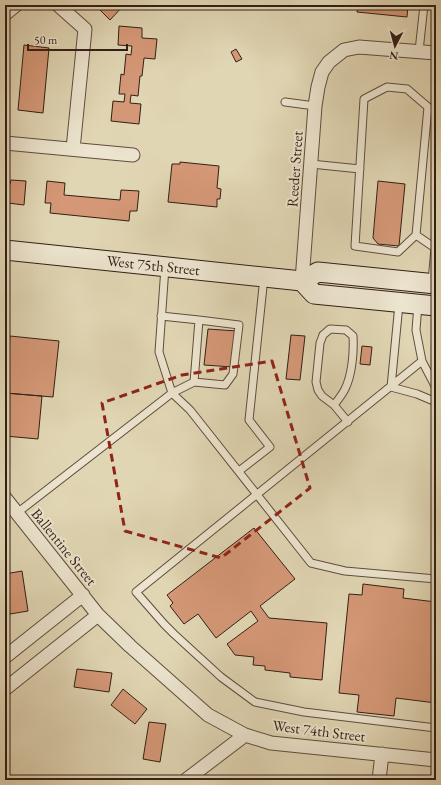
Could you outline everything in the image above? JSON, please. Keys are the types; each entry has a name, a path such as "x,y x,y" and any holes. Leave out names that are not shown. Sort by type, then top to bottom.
{"main road":[{"name":"West 75th Street","path":"5,250 302,281"},
{"path":"427,305 314,294 302,281 318,272 434,284"}],"street":[{"path":"5,14 16,5"},
{"path":"58,5 85,29 73,149"},
{"name":"Reeder Street","path":"302,281 315,106 322,72 329,62 344,50 359,46 419,51"},
{"path":"419,51 436,53"},
{"path":"5,143 133,155"},
{"name":"Ballentine Street","path":"5,498 98,615"},
{"path":"5,657 83,595"},
{"path":"5,690 98,615"},
{"name":"West 74th Street","path":"98,615 130,646 208,715 244,735 271,743 436,760"},
{"path":"186,780 244,735"},
{"path":"379,780 382,754"}],"lane":[{"path":"419,51 424,5"},
{"path":"387,87 407,89 428,107 416,235 398,252 355,246 364,99 387,87"},
{"path":"285,102 315,106"},
{"path":"311,164 360,169"},
{"path":"416,235 435,248 434,284"},
{"path":"165,267 159,352 172,393 190,410 258,494 311,563 345,571 436,579"},
{"path":"239,471 270,447 249,420 264,277"},
{"path":"391,387 399,302"},
{"path":"427,305 416,330 422,362 436,388"},
{"path":"17,513 172,393 194,382 226,385 233,374 239,325 162,316"},
{"path":"194,382 199,320"},
{"path":"334,405 345,390 354,349 353,336 346,330 330,329 323,335 320,343 316,382 318,390 322,396 334,405 348,422"},
{"path":"422,362 136,592 174,634 221,677 255,702 304,712 436,728"},
{"path":"391,387 417,394 436,402"}],"highlighted area":[{"path":"272,361 310,488 221,558 125,531 102,403 182,375"}],"building":[{"path":"103,5 124,5 110,20 99,9"},
{"path":"358,5 408,5 407,17 357,12"},
{"path":"119,26 142,28 142,38 157,39 155,59 144,58 138,96 131,95 130,103 141,104 139,124 111,121 113,101 124,102 125,94 119,94 121,74 124,75 126,54 131,55 132,46 118,45"},
{"path":"24,45 49,48 43,113 18,110"},
{"path":"236,49 242,59 236,62 231,52"},
{"path":"180,162 219,166 217,188 221,189 220,199 217,199 217,207 168,202 172,164 180,164"},
{"path":"11,180 26,181 24,205 8,203 8,206 5,206 5,183 10,184"},
{"path":"47,181 65,183 64,195 120,200 121,190 139,191 137,211 130,211 129,221 50,213 51,203 45,203"},
{"path":"378,181 405,184 399,246 378,244 373,238"},
{"path":"208,329 237,331 233,367 204,365"},
{"path":"291,335 305,336 300,380 286,379"},
{"path":"10,336 59,341 53,397 5,393"},
{"path":"362,346 372,347 370,365 360,364"},
{"path":"5,393 42,396 38,439 5,436"},
{"path":"254,528 295,579 260,606 269,618 327,623 322,680 290,677 290,673 265,670 265,666 253,665 254,657 235,655 227,644 258,621 251,611 216,638 198,614 184,624 170,606 173,603 167,595"},
{"path":"22,571 28,611 10,614 5,574"},
{"path":"363,584 404,589 403,598 436,602 436,703 396,698 394,716 357,712 359,695 339,693 349,594 362,595"},
{"path":"77,669 112,673 109,692 74,687"},
{"path":"123,689 147,709 135,724 111,705"},
{"path":"149,722 166,724 160,762 143,759"}]}
